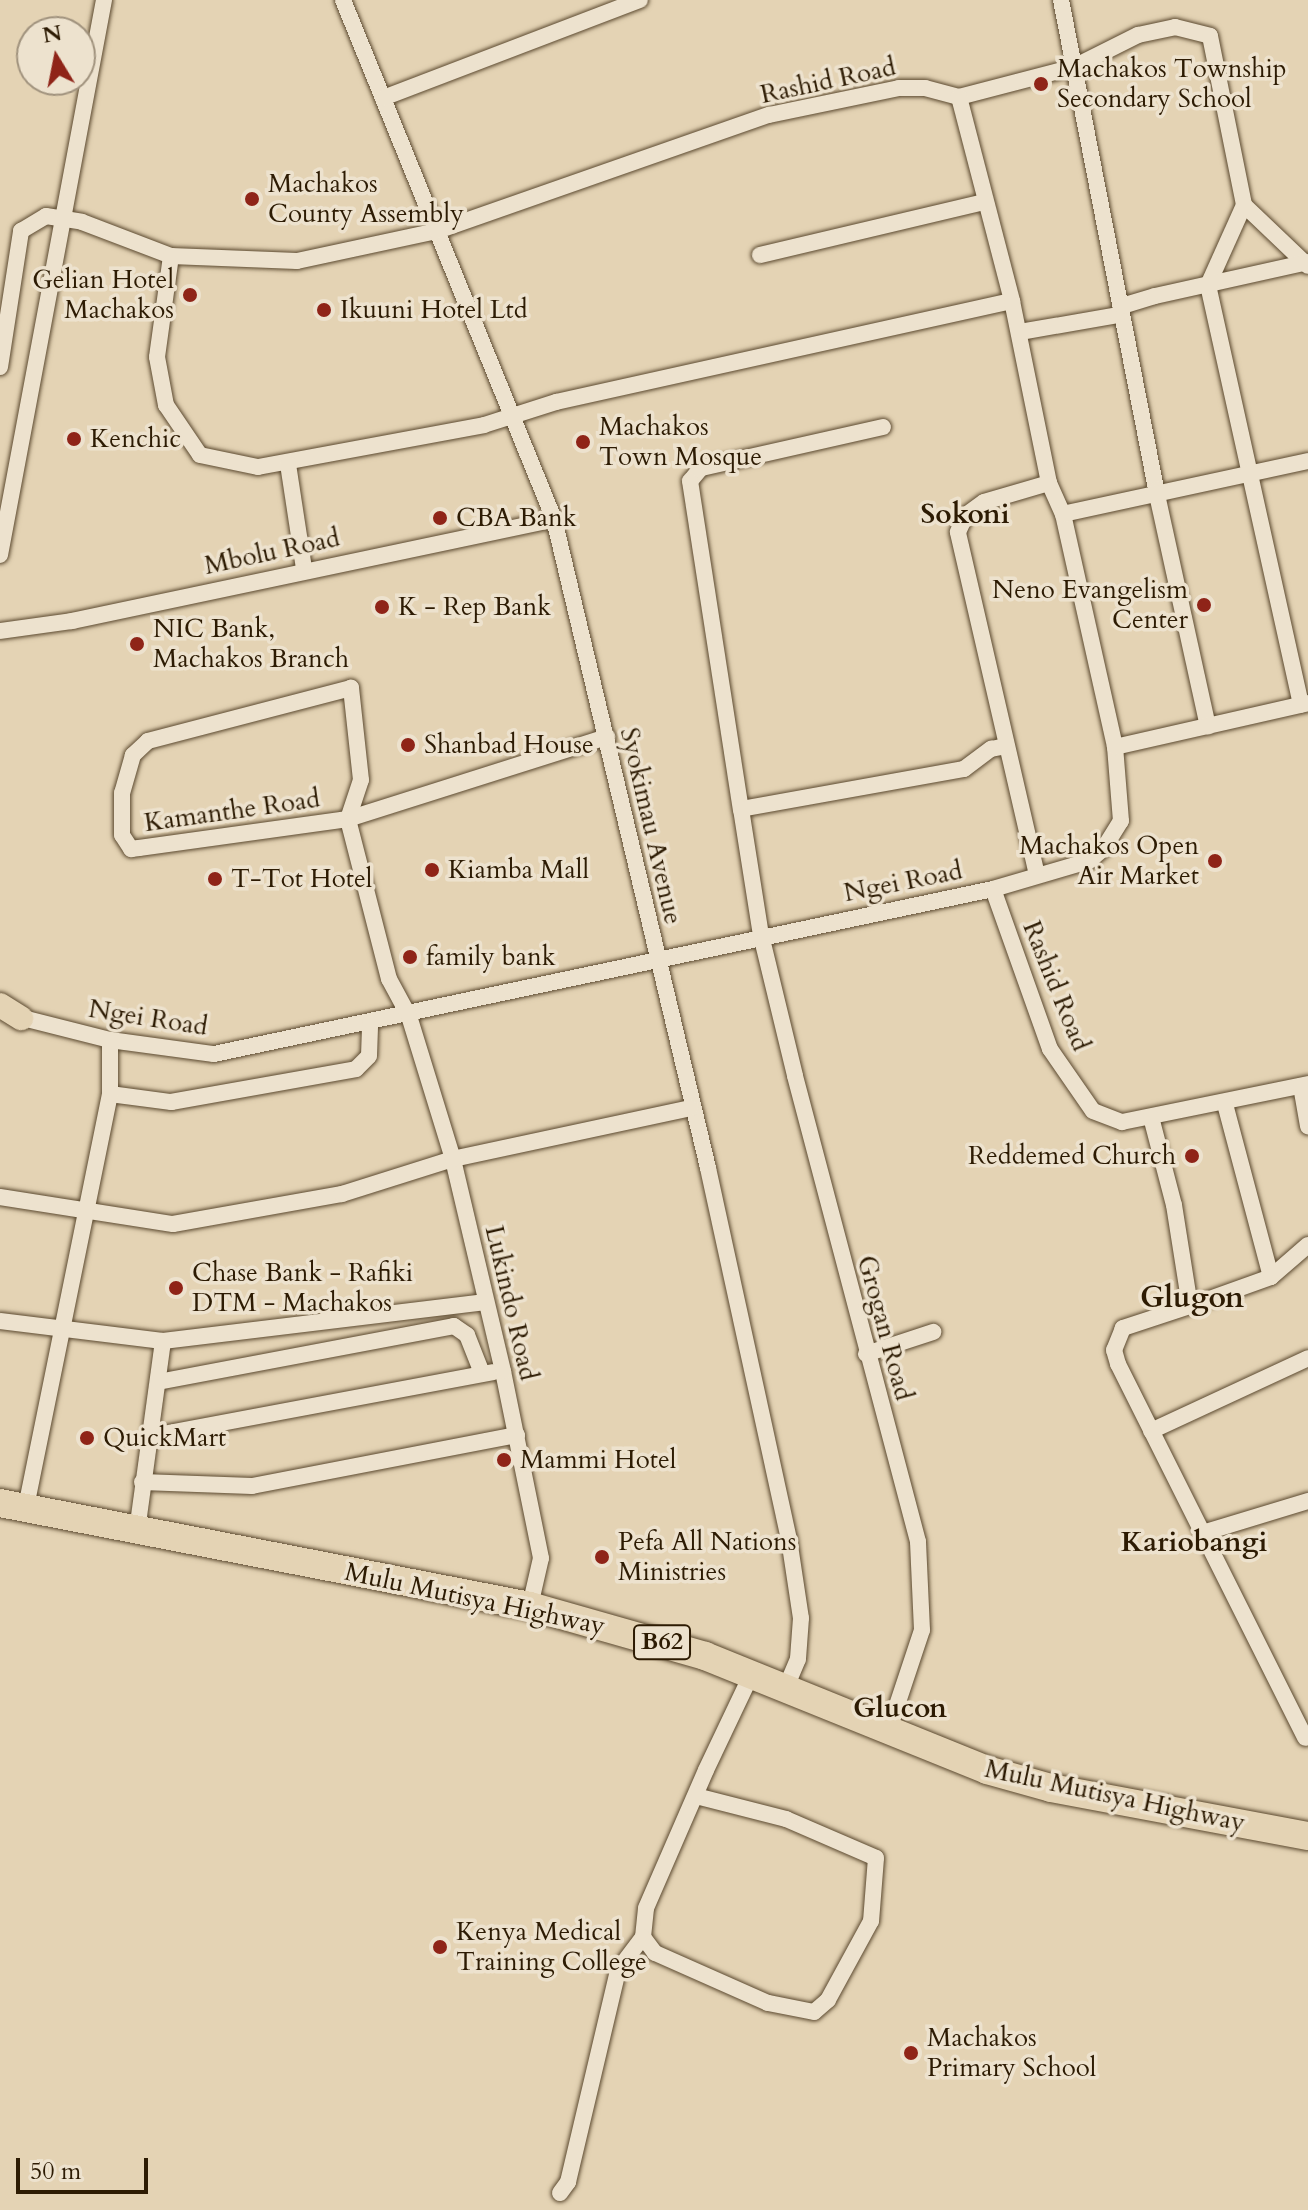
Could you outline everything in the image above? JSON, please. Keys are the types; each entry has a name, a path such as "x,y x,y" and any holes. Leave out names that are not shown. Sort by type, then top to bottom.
{"highway":[{"name":"Mulu Mutisya Highway","path":"7,1504 137,1532 530,1606 648,1638 752,1673 785,1690 939,1754 1051,1788 1308,1836"}],"main road":[{"path":"0,1005 7,1017"}],"street":[{"path":"0,555 104,0"},
{"name":"Syokimau Avenue","path":"343,0 514,413 554,519 750,1354 796,1586 801,1618 798,1659 785,1690"},
{"path":"383,98 640,0"},
{"path":"1061,0 1156,490 1208,726"},
{"path":"1175,27 1210,36 1244,205 1208,285 1304,704 1115,747 1063,514 1049,483 1020,332 959,97 1074,67 1138,35 1175,27"},
{"name":"Rashid Road","path":"65,217 171,256 297,261 437,231 769,115 899,88 925,88 959,97"},
{"path":"760,255 985,202"},
{"path":"1244,205 1308,263"},
{"path":"0,367 21,231 46,216 65,217"},
{"path":"171,256 157,357 166,405 200,455 258,467 288,464 484,425 514,413 1012,301"},
{"path":"1122,306 1308,263"},
{"path":"1020,332 1118,315 1122,306"},
{"name":"Grogan Road","path":"883,427 701,468 690,481 761,935 866,1354 918,1542 924,1602 922,1630 888,1732"},
{"path":"1063,514 1156,490 1308,461"},
{"path":"288,464 304,569"},
{"path":"1037,875 958,532 966,515 984,502 1049,483"},
{"name":"Mbolu Road","path":"0,631 72,621 304,569 554,519"},
{"name":"Kamanthe Road","path":"348,819 361,780 351,688 148,741 133,755 122,793 122,835 131,849 348,819 607,737"},
{"path":"741,809 964,769 991,749 1007,746"},
{"name":"Ngei Road","path":"7,1017 110,1040 214,1054 409,1016 761,935 993,889 1089,861 1114,833 1121,821 1122,791 1115,747"},
{"path":"348,819 389,979 409,1016"},
{"name":"Rashid Road","path":"993,889 1050,1049 1093,1111 1110,1120 1151,1117 1225,1104 1304,1085"},
{"name":"Lukindo Road","path":"409,1016 453,1159 517,1435 541,1558 530,1606"},
{"path":"110,1094 171,1102 356,1069 369,1056 370,1023"},
{"path":"7,1504 61,1328 88,1213 110,1094 110,1040"},
{"path":"1304,1085 1308,1126"},
{"path":"1225,1104 1271,1277"},
{"path":"0,1197 173,1224 239,1215 342,1194 453,1159 691,1108"},
{"path":"1151,1117 1174,1205 1190,1306"},
{"path":"1308,1245 1271,1277 1123,1328 1116,1338 1118,1364 1206,1532 1307,1738 1308,1757"},
{"path":"0,1321 163,1341 486,1302"},
{"path":"158,1382 454,1326 467,1335 482,1373"},
{"path":"866,1354 933,1332"},
{"path":"137,1532 163,1341"},
{"path":"1151,1431 1308,1358"},
{"path":"152,1436 503,1371"},
{"path":"142,1482 252,1486 517,1435"},
{"path":"1206,1532 1308,1501"},
{"path":"560,2193 568,2182 618,1970 643,1937 646,1908 752,1673"},
{"path":"643,1937 655,1953 768,2003 814,2012 828,2000 871,1921 879,1870 870,1852 786,1819 696,1796"}],"place":[{"name":"Machakos Township Secondary School","path":"1041,84"},
{"name":"Machakos County Assembly","path":"252,199"},
{"name":"Gelian Hotel Machakos","path":"190,295"},
{"name":"Ikuuni Hotel Ltd","path":"324,310"},
{"name":"Kenchic","path":"74,439"},
{"name":"Machakos Town Mosque","path":"583,442"},
{"name":"CBA Bank","path":"440,518"},
{"name":"Neno Evangelism Center","path":"1204,605"},
{"name":"K - Rep Bank","path":"382,607"},
{"name":"NIC Bank, Machakos Branch","path":"137,644"},
{"name":"Shanbad House","path":"408,745"},
{"name":"Machakos Open Air Market","path":"1215,861"},
{"name":"Kiamba Mall","path":"432,870"},
{"name":"T-Tot Hotel","path":"215,879"},
{"name":"family bank","path":"410,957"},
{"name":"Reddemed Church","path":"1192,1156"},
{"name":"Chase Bank - Rafiki DTM - Machakos","path":"176,1288"},
{"name":"QuickMart","path":"87,1438"},
{"name":"Mammi Hotel","path":"504,1460"},
{"name":"Pefa All Nations Ministries","path":"602,1557"},
{"name":"Kenya Medical Training College","path":"440,1947"},
{"name":"Machakos Primary School","path":"911,2053"}],"district":[{"name":"Sokoni","path":"965,514"},
{"name":"Glugon","path":"1192,1298"},
{"name":"Kariobangi","path":"1194,1542"},
{"name":"Glucon","path":"900,1708"}]}
